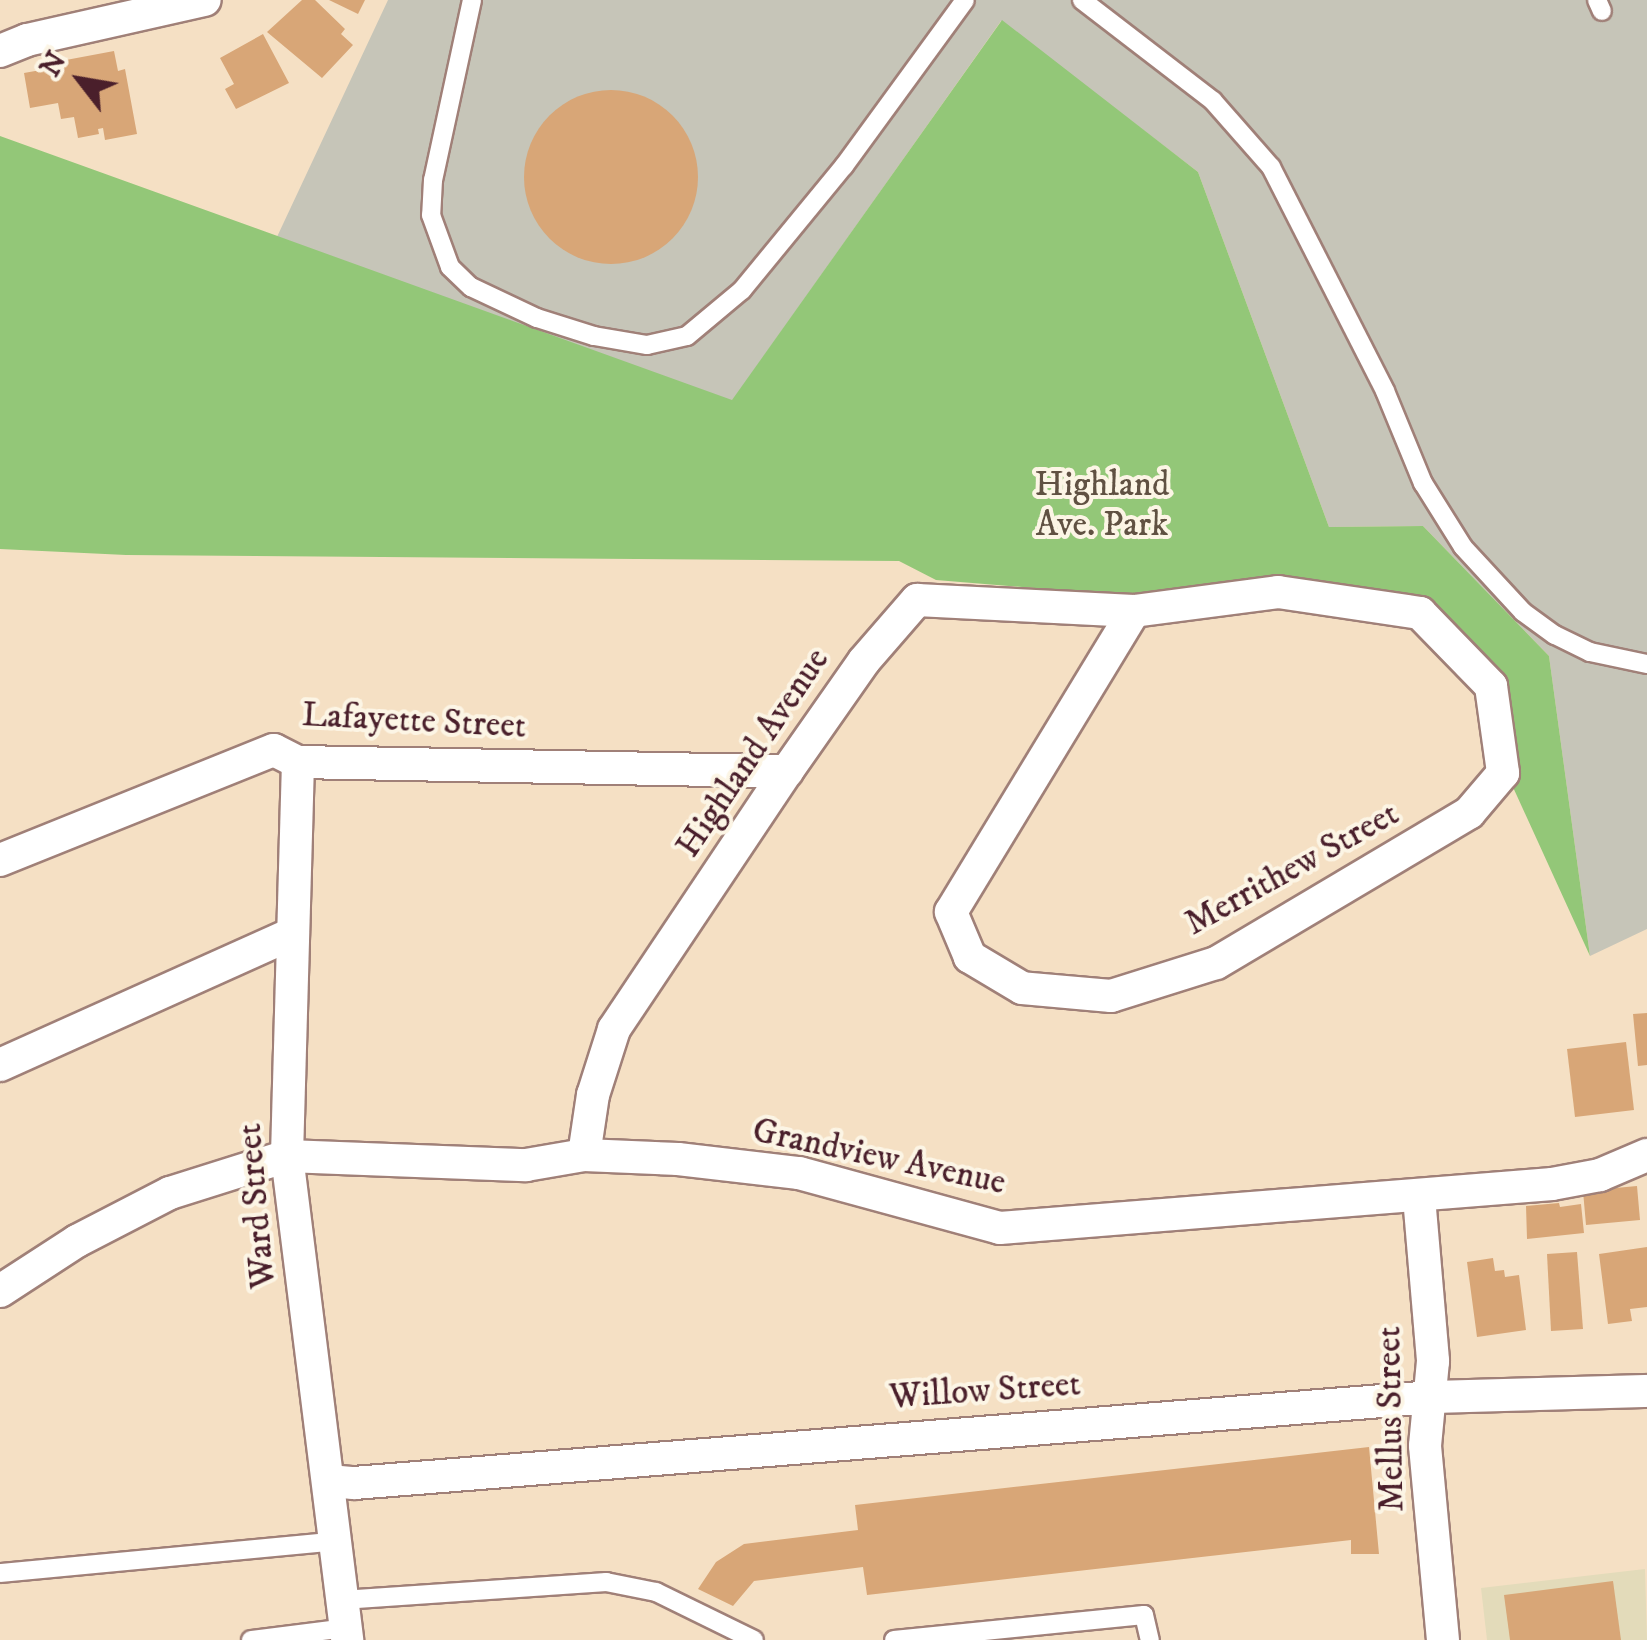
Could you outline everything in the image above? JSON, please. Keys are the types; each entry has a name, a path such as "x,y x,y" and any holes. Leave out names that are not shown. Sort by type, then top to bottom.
{"street":[{"path":"0,51 27,40 204,0"},
{"name":"Merrithew Street","path":"1278,592 1420,613 1491,686 1503,773 1470,813 1216,963 1112,996 1022,988 970,958 951,912 1134,611 1278,592"},
{"name":"Highland Avenue","path":"584,1155 594,1095 614,1029 787,770 864,661 916,600 1134,611"},
{"name":"Lafayette Street","path":"0,860 274,750 298,762 787,770"},
{"name":"Ward Street","path":"298,762 286,1156 345,1623"},
{"path":"0,1066 292,934"},
{"name":"Grandview Avenue","path":"0,1290 77,1241 170,1193 286,1156 526,1165 584,1155 678,1159 799,1174 1000,1228 1419,1197 1568,1181 1600,1175 1647,1155"},
{"name":"Mellus Street","path":"1419,1197 1433,1361 1425,1446 1443,1640"},
{"name":"Willow Street","path":"329,1481 354,1484 1432,1397 1647,1391"}],"lane":[{"path":"472,0 433,180 431,215 450,267 471,287 537,318 594,336 647,345 687,336 742,290 844,166 965,0"},
{"path":"1082,0 1213,101 1271,167 1385,391 1422,483 1463,547 1523,612 1555,635 1590,652 1647,664"},
{"path":"0,1572 336,1541"},
{"path":"251,1640 606,1582 656,1592 754,1640"},
{"path":"894,1640 1144,1615 1150,1640"}],"shaded area":[{"path":"388,0 1647,0 1647,929 1590,956 1549,656 1423,526 1329,527 1198,172 1001,21 732,401 276,239"},
{"path":"1645,1569 1647,1640 1487,1640 1481,1588"}],"green space":[{"name":"Highland Ave. Park","path":"1002,20 1198,172 1329,527 1423,526 1549,656 1590,956 1512,785 1498,672 1423,599 1133,596 936,580 899,561 126,555 0,549 0,136 732,400"}],"building":[{"path":"302,0 315,0 345,29 341,34 353,45 322,78 267,32"},
{"path":"329,0 365,0 358,14"},
{"path":"263,34 289,83 236,109 225,89 234,84 220,58"},
{"path":"114,51 118,71 125,69 137,134 105,140 103,128 98,129 99,134 78,138 74,117 61,119 58,103 30,108 24,73 52,68 50,63"},
{"path":"611,90 644,96 673,115 692,144 698,177 692,210 673,239 644,258 611,264 578,258 549,239 530,210 524,177 530,144 549,115 578,96"},
{"path":"1647,1013 1647,1065 1638,1066 1633,1014"},
{"path":"1626,1042 1634,1110 1575,1117 1567,1049"},
{"path":"1637,1186 1640,1220 1586,1225 1583,1191"},
{"path":"1559,1203 1560,1207 1581,1204 1584,1233 1527,1239 1526,1206"},
{"path":"1647,1247 1647,1307 1630,1309 1632,1321 1608,1324 1599,1254"},
{"path":"1577,1252 1583,1329 1551,1331 1547,1254"},
{"path":"1493,1258 1495,1271 1504,1270 1505,1277 1519,1275 1526,1330 1477,1337 1467,1262"},
{"path":"1369,1447 1379,1554 1351,1554 1351,1540 867,1595 863,1567 754,1581 733,1606 698,1589 716,1562 744,1544 858,1530 855,1505"},
{"path":"1613,1581 1621,1640 1510,1640 1504,1595"}]}
